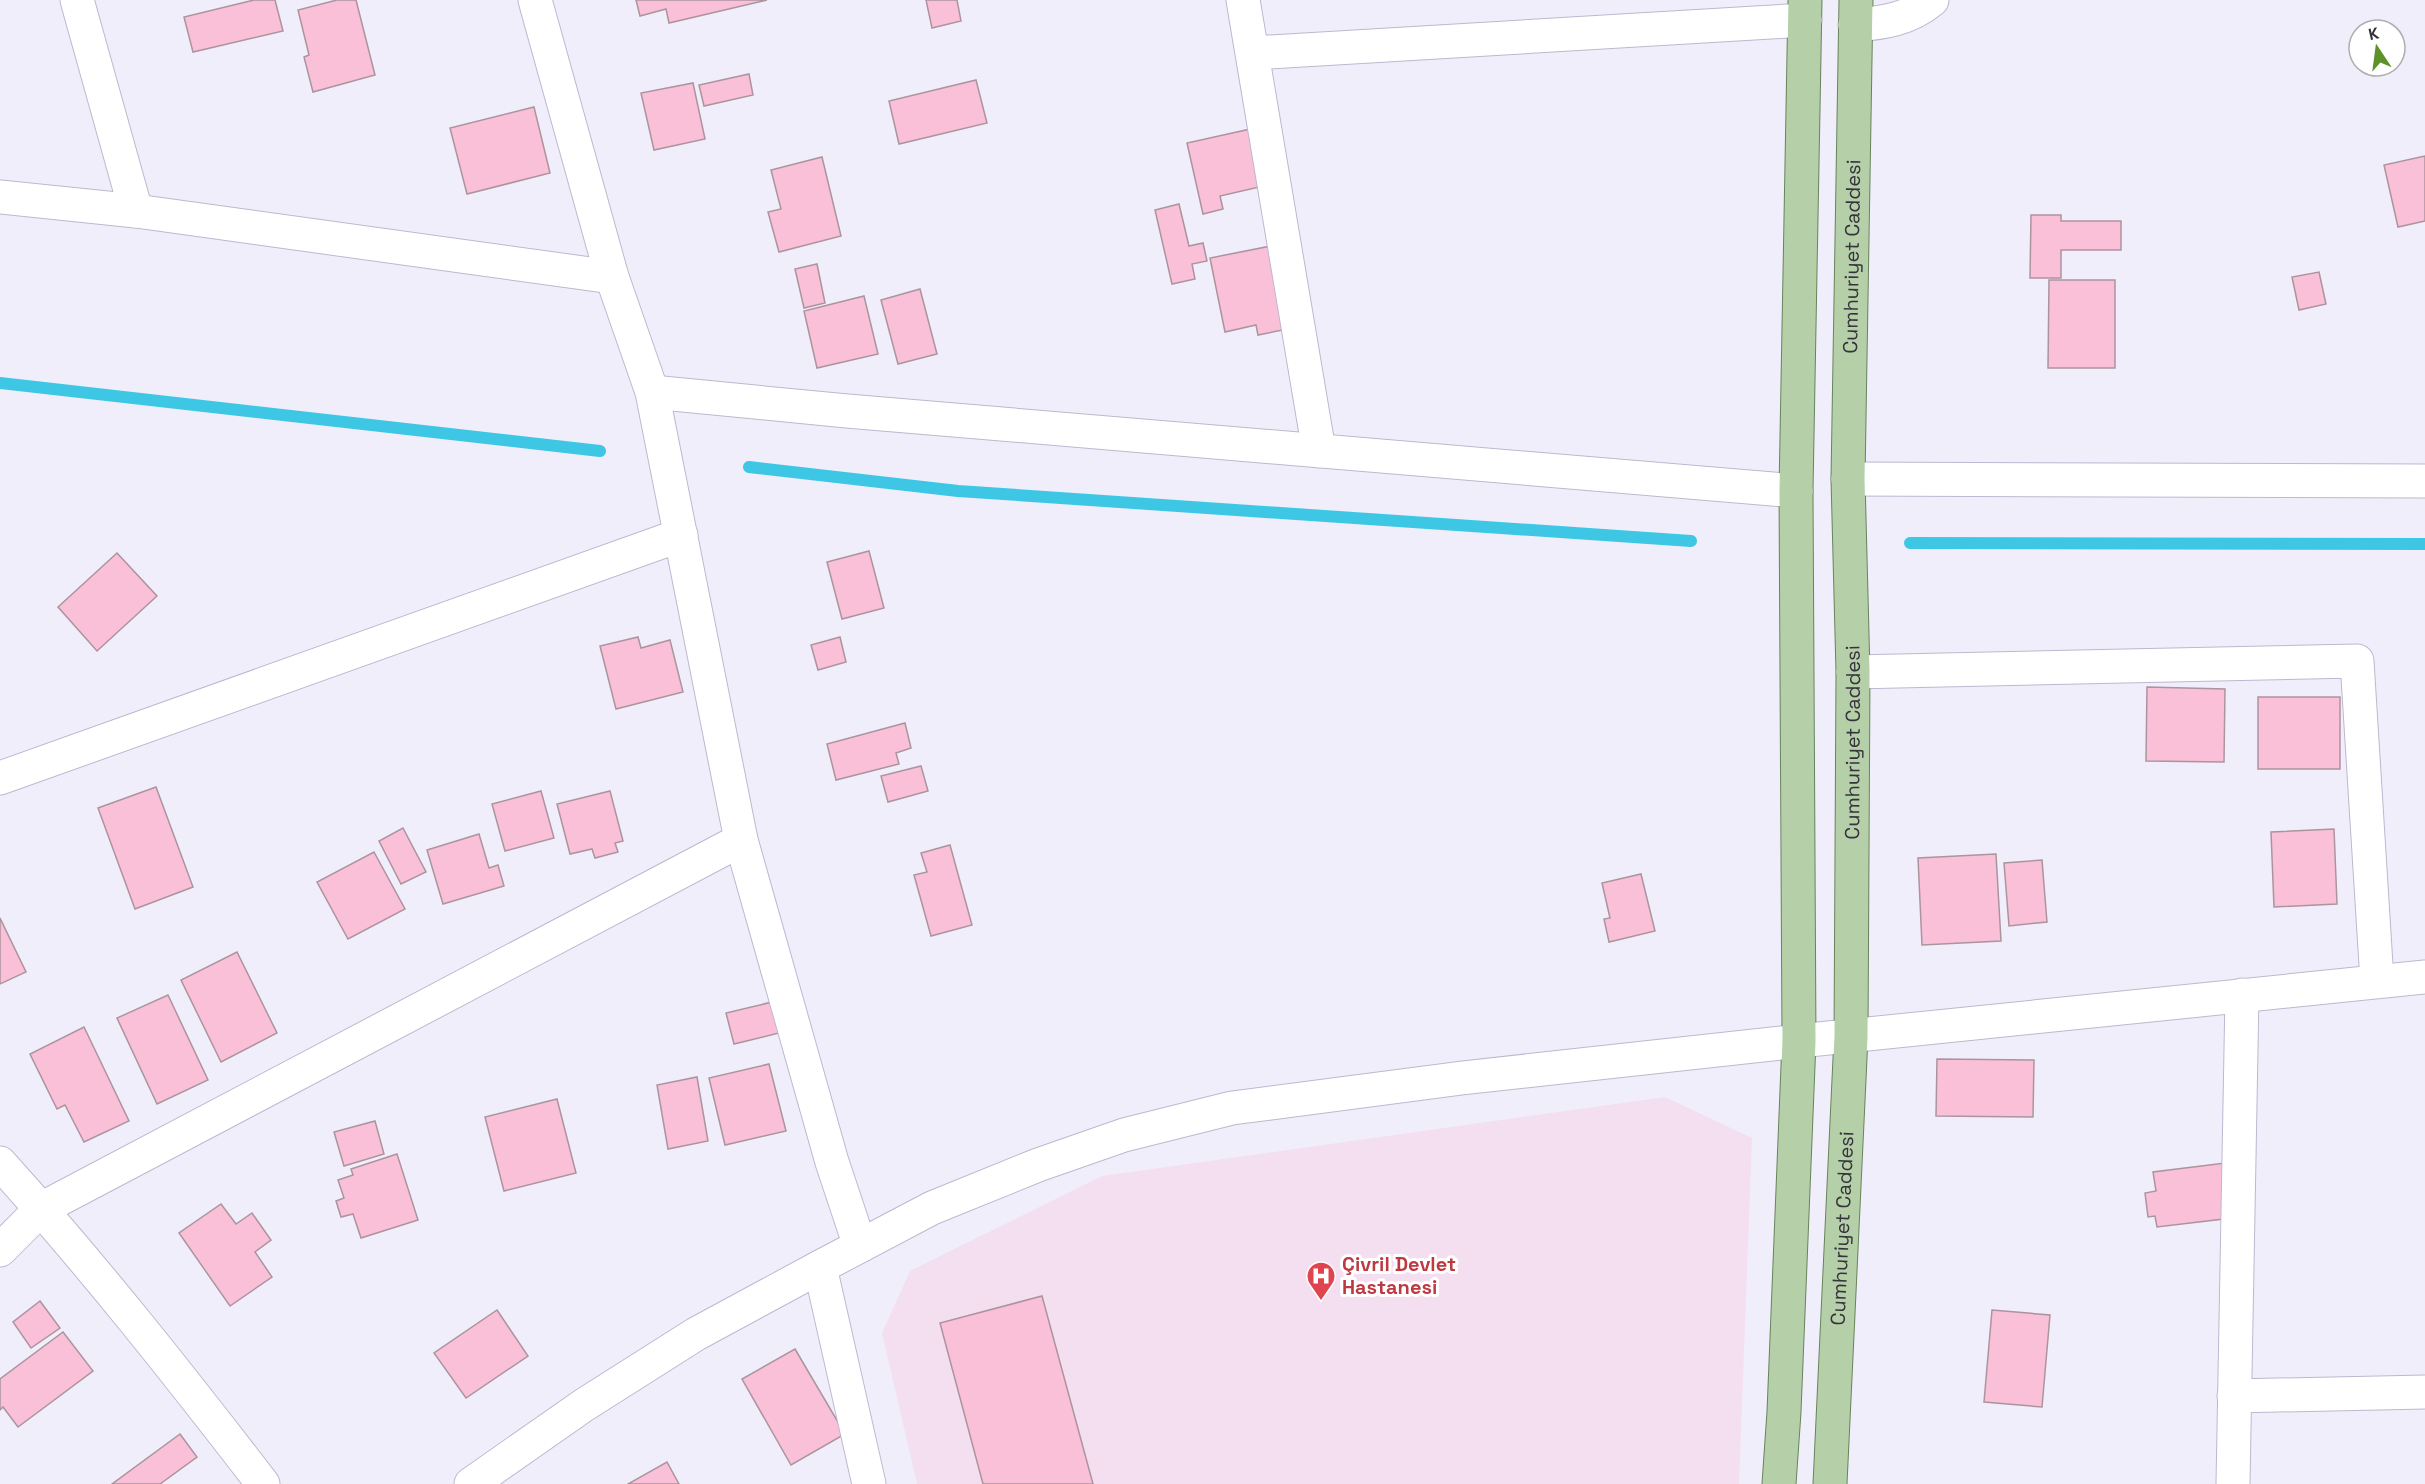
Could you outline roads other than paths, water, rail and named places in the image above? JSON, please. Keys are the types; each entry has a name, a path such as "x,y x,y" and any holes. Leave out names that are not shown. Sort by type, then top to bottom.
{"main road":[{"path":"1779,1484 1799,1041 1796,491 1805,10"},
{"name":"Cumhuriyet Caddesi","path":"1830,1484 1851,1037 1853,672 1848,479 1855,13"}],"street":[{"path":"77,0 136,211"},
{"path":"535,0 612,277 652,392 741,840 832,1162 860,1246"},
{"path":"1243,0 1319,452"},
{"path":"1855,13 1885,22 1915,12 1932,0"},
{"path":"1253,53 1805,10"},
{"path":"0,197 136,211 612,277"},
{"path":"652,392 1319,452 1796,491"},
{"path":"1848,479 2425,481"},
{"path":"0,778 681,535"},
{"path":"1853,672 2356,661 2377,981"},
{"path":"0,1250 41,1209 741,840"},
{"path":"471,1484 584,1405 696,1334 820,1267 932,1208 1038,1164 1124,1136 1232,1108 1462,1078 2425,977"},
{"path":"2233,1484 2242,995"},
{"path":"0,1163 41,1209 195,1396 263,1484"},
{"path":"820,1267 869,1484"},
{"path":"2234,1396 2425,1392"}],"waterway":[{"path":"0,383 600,451"},
{"path":"749,467 958,491 1691,541"},
{"path":"1910,543 2425,544"}],"place":[{"name":"Çivril Devlet Hastanesi","path":"1321,1302"}]}
